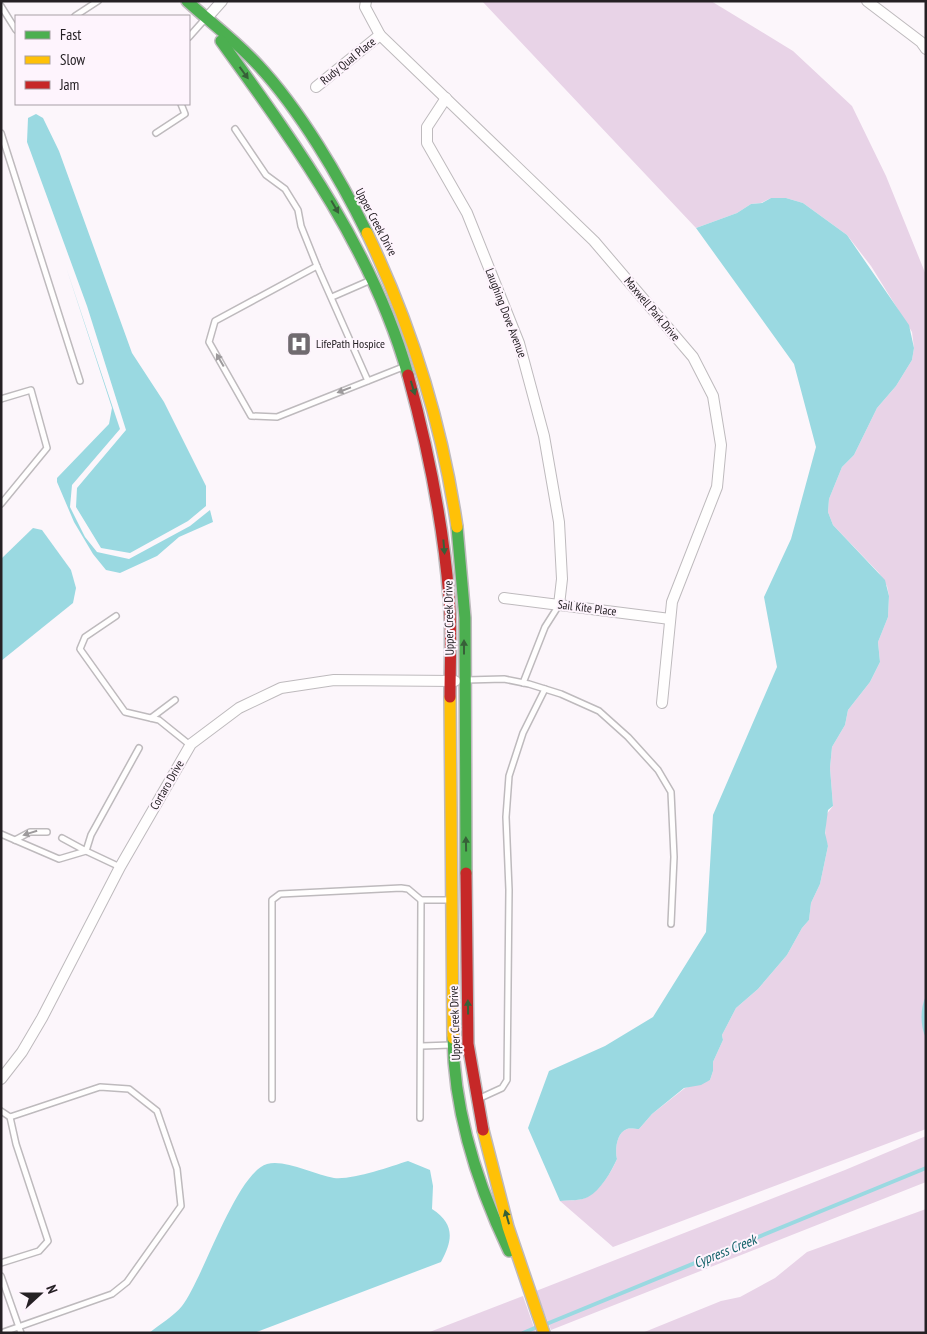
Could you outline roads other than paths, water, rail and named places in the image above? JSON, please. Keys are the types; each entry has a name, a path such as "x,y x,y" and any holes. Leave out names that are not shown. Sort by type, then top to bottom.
{"street":[{"name":"Upper Creek Drive","path":"187,1 258,65 307,130 365,228 388,273 420,361 449,470 458,526 464,601 463,681 468,1044 475,1100 525,1281 544,1333"},
{"path":"206,19 222,1"},
{"name":"Maxwell Park Drive","path":"366,1 365,6 380,34 594,241 693,357 713,396 721,445 717,487 672,602 662,703"},
{"path":"867,1 921,42 926,49"},
{"name":"Upper Creek Drive","path":"206,19 294,142 352,236 372,280 406,366 419,408 433,472 442,530 449,598 453,1045 460,1106 473,1163 500,1232 525,1281"},
{"name":"Rudy Qual Place","path":"316,87 380,34"},
{"name":"Laughing Dove Avenue","path":"446,98 427,127 427,143 467,213 519,343 544,436 559,522 562,579 559,605"},
{"name":"Sail Kite Place","path":"504,598 670,619"},
{"name":"Cortaro Drive","path":"1,1079 22,1052 42,1018 120,867 190,746 239,708 281,688 334,680 463,681"}],"lane":[{"path":"77,15 98,1"},
{"path":"1,6 15,28"},
{"path":"190,36 206,19"},
{"path":"156,133 185,114 182,105"},
{"path":"235,129 266,175 285,190 298,210 301,226 317,266 368,381"},
{"path":"1,133 80,381"},
{"path":"317,266 214,321 209,342 251,416 277,417 406,366"},
{"path":"332,297 388,273"},
{"path":"1,399 31,390 47,448 1,504"},
{"path":"523,683 545,628 559,605"},
{"path":"116,616 85,637 80,649 125,712 158,720 190,746"},
{"path":"463,681 504,679 523,683 546,689 599,711 628,737 658,770 671,792 674,857 672,924"},
{"path":"475,1100 491,1095 502,1088 507,1080 509,890 506,817 509,776 523,733 546,689"},
{"path":"151,718 175,700"},
{"path":"86,851 91,835 139,748"},
{"path":"15,840 30,832 46,832"},
{"path":"1,834 59,859 86,851"},
{"path":"62,838 120,867"},
{"path":"272,1099 272,900 280,894 401,888 408,889 421,900 451,900"},
{"path":"420,1118 422,1046 421,900"},
{"path":"422,1046 468,1044"},
{"path":"1,1333 20,1330 112,1294 127,1282 181,1206 177,1169 157,1110 129,1088 100,1087 10,1117"},
{"path":"1,1111 10,1117 18,1152 48,1241 39,1251 1,1263"},
{"path":"1,1276 20,1330"}],"water":[{"path":"36,114 43,118 59,151 132,353 164,402 206,486 206,506 188,521 130,553 101,548 76,507 77,488 126,430 87,306 27,142 28,118"},
{"path":"771,198 786,198 803,203 847,235 909,325 914,348 912,360 896,386 877,408 854,455 842,467 829,499 828,512 833,525 885,580 889,596 888,617 878,642 880,662 870,682 848,710 845,725 832,747 830,768 833,806 828,810 825,833 828,846 820,884 811,903 809,920 802,928 787,955 758,989 736,1008 722,1035 723,1040 713,1062 710,1080 701,1085 684,1088 652,1114 639,1129 623,1131 617,1142 617,1159 615,1164 593,1194 582,1199 560,1201 528,1128 549,1071 605,1046 653,1017 706,932 713,815 777,667 764,597 791,539 816,447 794,364 696,228 737,213 751,204 762,203"},
{"path":"66,267 120,429 72,485 70,507 85,537 97,552 129,559 190,526 210,510 213,522 179,537 157,556 120,573 106,570 93,554 74,522 57,482 57,478 109,424 112,408"},
{"path":"33,528 42,530 71,570 76,588 73,603 1,661 1,559"},
{"path":"926,996 926,1038 922,1017"},
{"path":"408,1161 430,1170 433,1186 432,1209 445,1221 450,1233 448,1247 441,1262 254,1333 149,1333 171,1317 182,1306 200,1274 232,1206 255,1172 267,1164 291,1165 326,1176 342,1178 371,1173"}],"waterway":[{"name":"Cypress Creek","path":"544,1325 926,1168"},
{"name":"Cypress Creek","path":"523,1333 537,1327"}],"place":[{"name":"LifePath Hospice","path":"299,344"}]}
